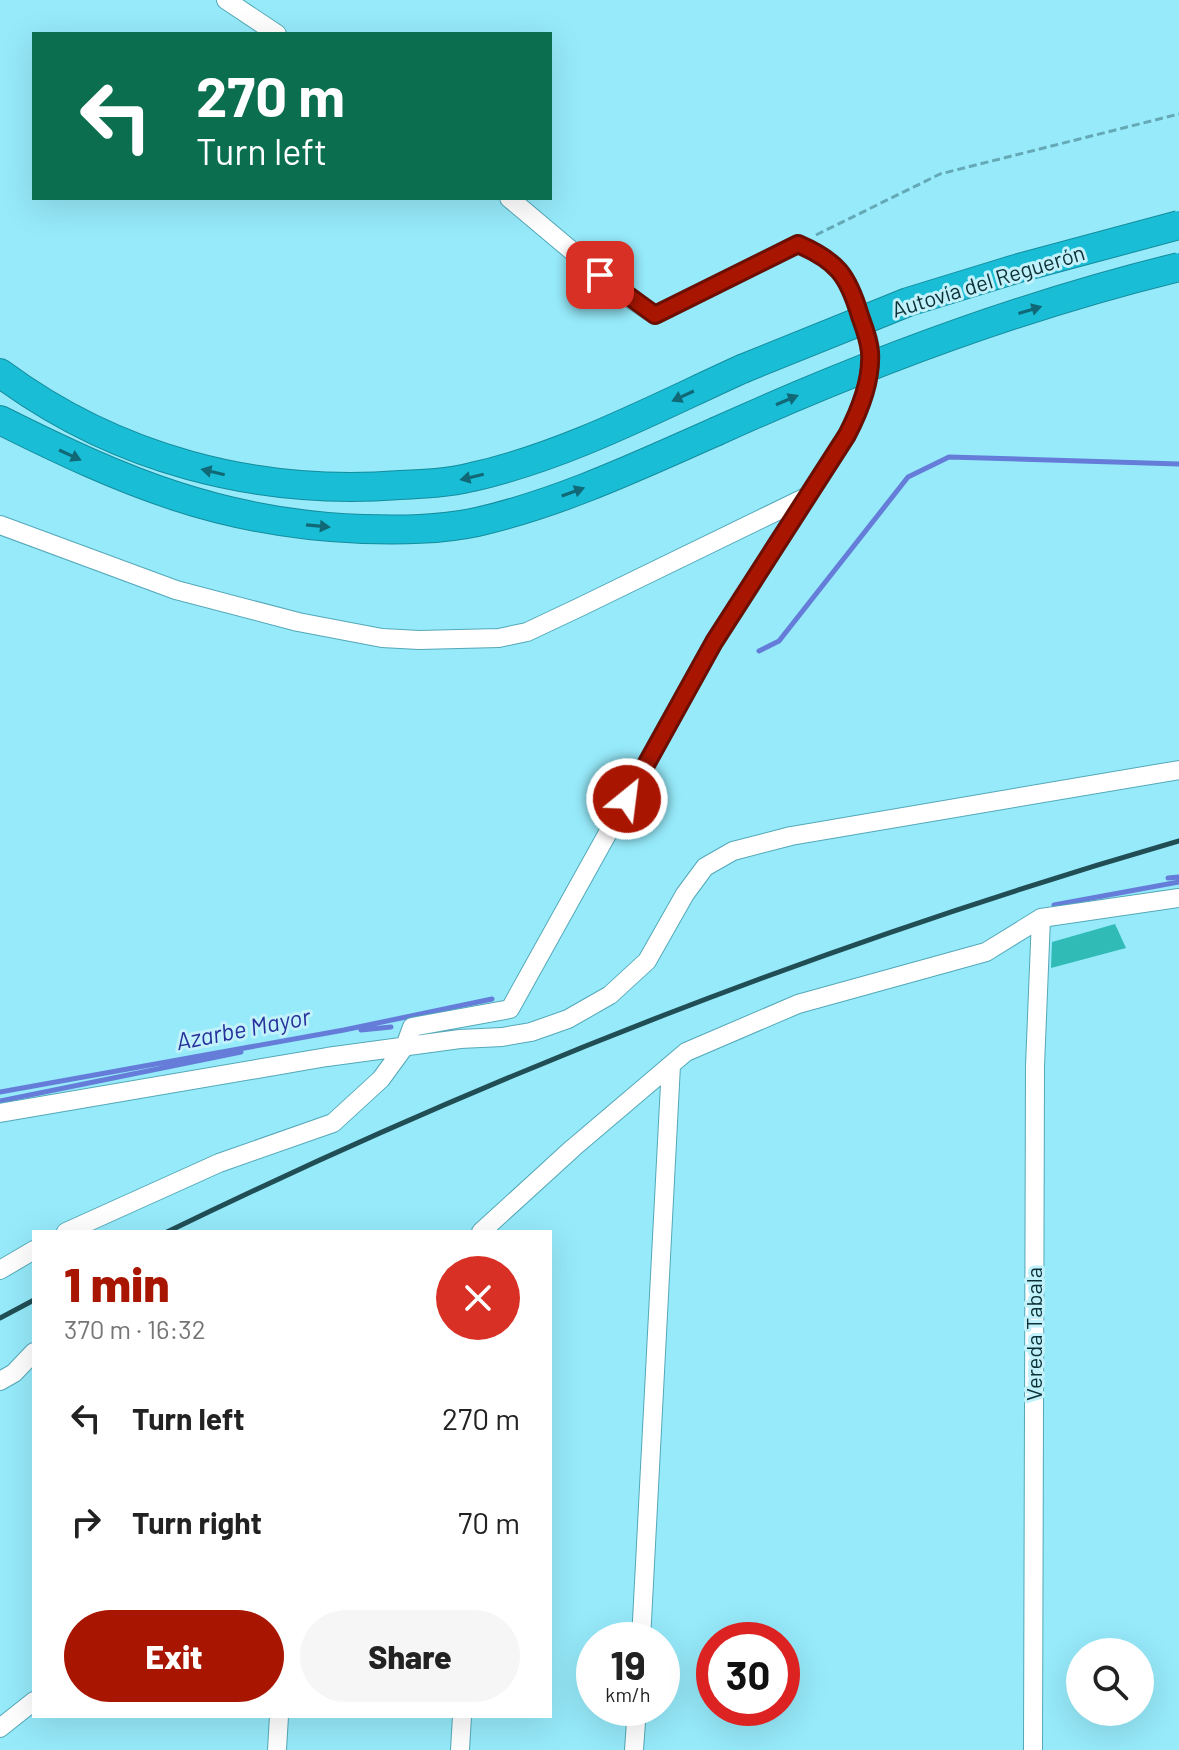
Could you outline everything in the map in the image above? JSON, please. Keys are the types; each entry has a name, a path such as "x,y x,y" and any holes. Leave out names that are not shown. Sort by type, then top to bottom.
{"highway":[{"name":"Autovía del Reguerón","path":"0,373 69,418 160,457 221,475 324,487 442,483 545,455 742,369 908,302 1179,225"},
{"name":"Autovía del Reguerón","path":"0,420 90,464 184,500 265,520 351,529 441,528 476,522 567,494 926,344 1047,304 1179,267"}],"street":[{"path":"226,0 274,32"},
{"path":"70,1230 219,1163 333,1123 381,1079 405,1046 412,1027 510,1009 714,642 858,414 868,379 870,351 853,291 842,271 821,254 798,244 655,315 622,293 511,200"},
{"path":"0,525 176,590 298,622 382,638 485,639 527,632 808,496"},
{"path":"0,1113 327,1057 531,1032 568,1019 610,995 647,961 685,894 705,867 733,851 791,836 1179,770"},
{"path":"487,1229 573,1148 686,1052 798,1004 986,952 1041,918 1179,898"},
{"name":"Vereda Tabala","path":"1033,1750 1035,1066 1041,918"},
{"path":"642,1622 671,1065"},
{"path":"0,1270 32,1251"},
{"path":"0,1381 14,1373 32,1354"},
{"path":"0,1728 32,1703"},
{"path":"277,1750 279,1718"},
{"path":"460,1750 462,1718"},
{"path":"634,1750 636,1726"}],"path":[{"path":"798,244 940,174 1179,114"}],"building":[{"path":"1115,924 1126,948 1051,968 1052,942"}],"waterway":[{"path":"759,651 779,641 908,477 949,457 1179,464"},
{"name":"Azarbe Mayor","path":"1168,878 1179,877"},
{"path":"1054,905 1179,882"},
{"name":"Azarbe Mayor","path":"0,1092 344,1030 492,999"},
{"path":"361,1030 391,1027"},
{"path":"0,1101 241,1052"}],"railway":[{"path":"171,1230 414,1118 665,1015 920,922 1179,841"},
{"path":"0,1318 32,1301"}],"route":[{"path":"600,275 655,315 798,244 821,254 842,271 853,291 870,351 868,379 858,414 847,435 714,642 627,799"}]}
